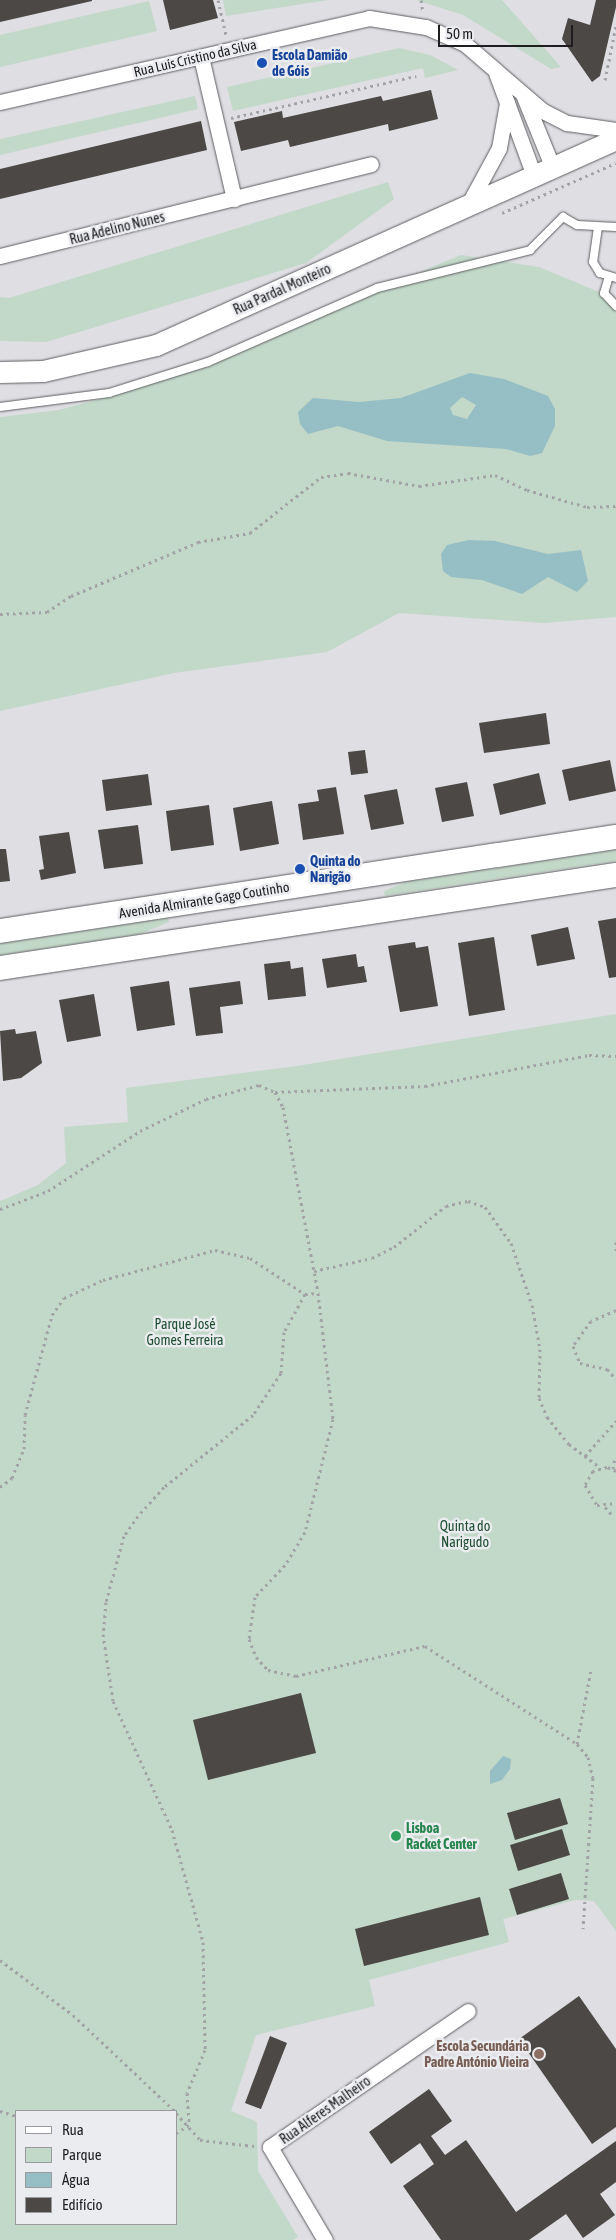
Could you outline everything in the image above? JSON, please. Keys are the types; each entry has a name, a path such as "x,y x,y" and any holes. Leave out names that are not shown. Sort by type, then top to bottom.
{"main road":[{"name":"Avenida Almirante Gago Coutinho","path":"0,931 616,838"},
{"path":"0,968 616,875"},
{"path":"292,886 298,923"},
{"path":"253,892 259,928"}],"street":[{"name":"Rua Luís Cristino da Silva","path":"0,102 369,18 426,27 465,44 524,96 567,122 616,130"},
{"path":"201,57 234,199"},
{"name":"Rua Luís Cristino da Silva","path":"496,72 534,176"},
{"name":"Rua Luís Cristino da Silva","path":"524,96 553,168"},
{"name":"Rua Luís Cristino da Silva","path":"467,207 499,148 507,103"},
{"name":"Rua Pardal Monteiro","path":"0,372 44,371 156,345 616,139"},
{"name":"Rua Adelino Nunes","path":"0,256 371,164"},
{"name":"Rua Alferes Malheiro","path":"326,2240 270,2147 468,2011"}],"lane":[{"path":"0,407 109,393 208,362 377,288 530,250 563,217 577,225 616,227"},
{"path":"598,227 593,262 600,273 613,277 604,293 616,306"}],"path":[{"path":"218,0 229,50"},
{"path":"605,80 616,26"},
{"path":"216,121 416,76"},
{"path":"0,614 47,612 71,596 198,542 250,533 321,477 348,473 419,486 495,475 527,490 587,507 616,506"},
{"path":"0,1210 48,1191 140,1131 206,1099 259,1085 274,1092 425,1086 589,1055 616,1056"},
{"path":"274,1092 283,1106 318,1293 333,1419 305,1532 285,1565 255,1597 249,1639 256,1657 268,1670 296,1676 425,1646 577,1744 588,1758 593,1778 583,1929"},
{"path":"314,1271 372,1258 394,1247 446,1206 468,1200 485,1207 511,1243 532,1305 540,1349 540,1398 547,1417 585,1456 600,1467 614,1470 615,1458"},
{"path":"616,1242 616,1254"},
{"path":"0,1487 12,1478 24,1449 25,1415 52,1316 64,1298 103,1280 215,1250 250,1258 305,1294 318,1293"},
{"path":"189,2125 187,2093 204,2050 203,1942 172,1830 113,1701 103,1634 106,1602 124,1536 138,1516 171,1481 253,1414 281,1373 284,1332 305,1294"},
{"path":"616,1310 591,1321 573,1346 580,1363 607,1370 616,1379"},
{"path":"585,1456 616,1421"},
{"path":"600,1467 585,1485 590,1500 605,1507 612,1515"},
{"path":"587,1505 590,1500"},
{"path":"605,1507 616,1503"},
{"path":"577,1744 591,1670"},
{"path":"0,1960 73,2016 173,2110"},
{"path":"0,2111 15,2116"},
{"path":"178,2115 189,2125 200,2140 270,2147"},
{"path":"178,2132 189,2125"}],"green space":[{"path":"223,0 328,0 226,16"},
{"path":"416,0 502,0 561,67 551,69 463,15"},
{"path":"149,1 157,31 0,67 0,35"},
{"path":"399,48 430,55 458,70 425,78 423,68 233,111 227,87"},
{"path":"195,96 198,109 0,155 0,139"},
{"path":"388,182 394,199 306,263 46,342 0,341 0,297 9,298"},
{"path":"461,255 539,267 616,299 616,617 544,623 399,613 327,652 174,673 0,711 0,417 59,410 137,389"},
{"path":"616,850 616,861 385,896 384,891 406,882"},
{"path":"168,918 169,922 140,934 0,955 0,944"},
{"name":"Parque José Gomes Ferreira","path":"616,1014 616,1931 594,1901 575,1900 503,1919 509,1942 369,1980 375,2006 256,2035 231,2111 257,2122 258,2171 298,2237 293,2240 0,2240 0,1201 38,1185 66,1163 64,1127 128,1122 126,1088 297,1066"}],"water":[{"path":"470,373 504,379 548,396 555,409 555,426 542,453 530,456 506,449 387,441 338,426 308,434 300,424 298,412 313,398 359,402 401,398","holes":["462,397 476,405 467,419 453,415 450,408"]},
{"path":"469,540 495,541 548,554 581,550 588,581 577,592 548,577 522,594 482,580 451,577 443,571 441,554 447,545"},
{"path":"503,1756 511,1759 510,1769 502,1780 490,1784 490,1771"}],"building":[{"path":"0,0 92,0 92,1 0,22"},
{"path":"163,0 213,0 218,18 170,30"},
{"path":"596,0 616,0 616,7 600,76 592,82 562,39 568,18 590,25"},
{"path":"431,90 438,119 389,131 388,124 290,147 288,140 241,151 234,122 282,111 283,118 381,96 383,101"},
{"path":"201,121 207,150 0,199 0,169"},
{"path":"546,713 550,744 484,753 479,723"},
{"path":"365,750 368,773 351,775 348,752"},
{"path":"610,760 616,791 569,801 562,770"},
{"path":"539,773 546,804 500,815 493,784"},
{"path":"148,774 152,805 106,811 102,780"},
{"path":"467,782 474,816 442,822 435,788"},
{"path":"336,787 344,834 303,840 298,804 319,801 317,790"},
{"path":"397,789 404,824 371,830 364,795"},
{"path":"272,801 279,844 240,851 233,808"},
{"path":"209,805 214,845 171,851 166,811"},
{"path":"138,825 143,864 104,869 98,830"},
{"path":"69,832 76,873 41,880 39,870 44,869 39,836"},
{"path":"0,849 6,849 10,881 0,882"},
{"path":"616,918 616,977 609,978 598,921"},
{"path":"568,927 575,959 537,966 531,935"},
{"path":"494,937 505,1010 469,1016 458,943"},
{"path":"415,942 416,948 428,946 438,1006 400,1012 388,946"},
{"path":"356,954 358,967 364,966 367,982 327,988 322,959"},
{"path":"290,961 291,969 303,967 306,996 268,1000 264,964"},
{"path":"169,981 175,1025 137,1031 130,987"},
{"path":"240,981 243,1004 220,1007 223,1033 196,1036 189,988"},
{"path":"94,994 101,1036 67,1042 59,1000"},
{"path":"15,1029 16,1034 36,1031 42,1063 21,1078 3,1081 0,1031"},
{"path":"301,1693 316,1753 208,1780 193,1720"},
{"path":"560,1798 568,1824 515,1840 507,1813"},
{"path":"562,1829 570,1855 518,1871 510,1845"},
{"path":"561,1873 569,1899 517,1915 509,1889"},
{"path":"480,1897 489,1935 364,1966 355,1929"},
{"path":"579,1996 616,2049 616,2127 592,2144 519,2039"},
{"path":"270,2036 287,2043 261,2109 245,2103"},
{"path":"429,2089 452,2121 431,2136 445,2155 466,2140 516,2212 616,2141 616,2182 600,2194 615,2215 583,2238 566,2214 529,2240 441,2240 403,2186 434,2164 420,2143 391,2164 369,2132"}],"place":[{"name":"Escola Damião de Góis","path":"262,63"},
{"name":"Quinta do Narigão","path":"300,869"},
{"name":"Lisboa Racket Center","path":"396,1836"},
{"name":"Escola Secundária Padre António Vieira","path":"539,2054"}],"park label":[{"name":"Quinta do Narigudo","path":"465,1534"}]}
